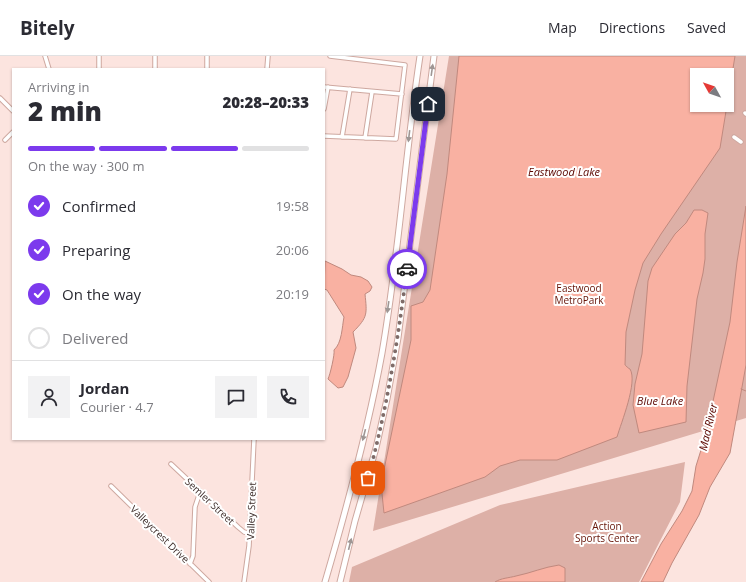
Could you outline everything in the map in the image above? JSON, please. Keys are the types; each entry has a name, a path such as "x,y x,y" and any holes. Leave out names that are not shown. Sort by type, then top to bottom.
{"highway":[{"path":"325,582 359,456 382,353 420,56"},
{"path":"340,582 355,521 376,448 398,338 434,56"}],"street":[{"path":"45,56 46,64 48,68"},
{"path":"99,56 99,68"},
{"path":"155,56 155,68"},
{"path":"207,56 207,68"},
{"path":"268,56 268,68"},
{"path":"325,136 396,139 405,65 330,56"},
{"path":"325,98 326,87 402,94"},
{"path":"342,137 350,89"},
{"path":"366,138 372,92"},
{"path":"0,98 12,110"},
{"path":"5,140 12,133"},
{"path":"734,137 741,142"},
{"name":"Valley Street","path":"244,582 250,534 254,440"},
{"name":"Semler Street","path":"171,464 238,527 244,532 250,534"},
{"name":"Valleycrest Drive","path":"111,486 209,582"},
{"path":"190,564 193,556 195,507 200,492"}],"green space":[{"name":"Eastwood Lake","path":"449,56 746,56 746,418 373,531"},
{"name":"Action Sports Center","path":"685,462 680,502 639,582 349,582 352,567 500,505"}],"water":[{"name":"Eastwood Lake","path":"459,56 735,56 733,68 690,68 690,112 726,112 720,148 643,263 635,290 626,332 625,365 630,369 632,383 628,403 617,437 557,460 520,460 500,466 485,477 384,513 381,484 411,340 411,306 423,302 430,290 447,174"},
{"name":"Mad River","path":"746,206 746,365 730,453 710,487 699,515 663,582 641,582 692,491 696,466 706,434 730,322 737,262"},
{"name":"Blue Lake","path":"694,210 702,210 708,213 705,234 705,259 697,299 687,386 686,422 639,433 633,405 635,384 642,354 648,281 652,268 675,234 686,223"},
{"path":"325,261 351,275 361,277 368,281 372,287 370,291 365,294 366,311 364,319 353,332 356,348 348,377 343,387 338,388 328,379 334,356 334,350 339,343 344,317 327,290 325,289"},
{"path":"559,565 565,568 565,582 495,582 502,579"}],"waterway":[{"path":"741,389 746,391"}],"way so far":[{"path":"368,478 387,399 398,338 407,269"}],"route":[{"path":"407,269 428,104"}],"park label":[{"name":"Eastwood MetroPark","path":"579,294"}]}
